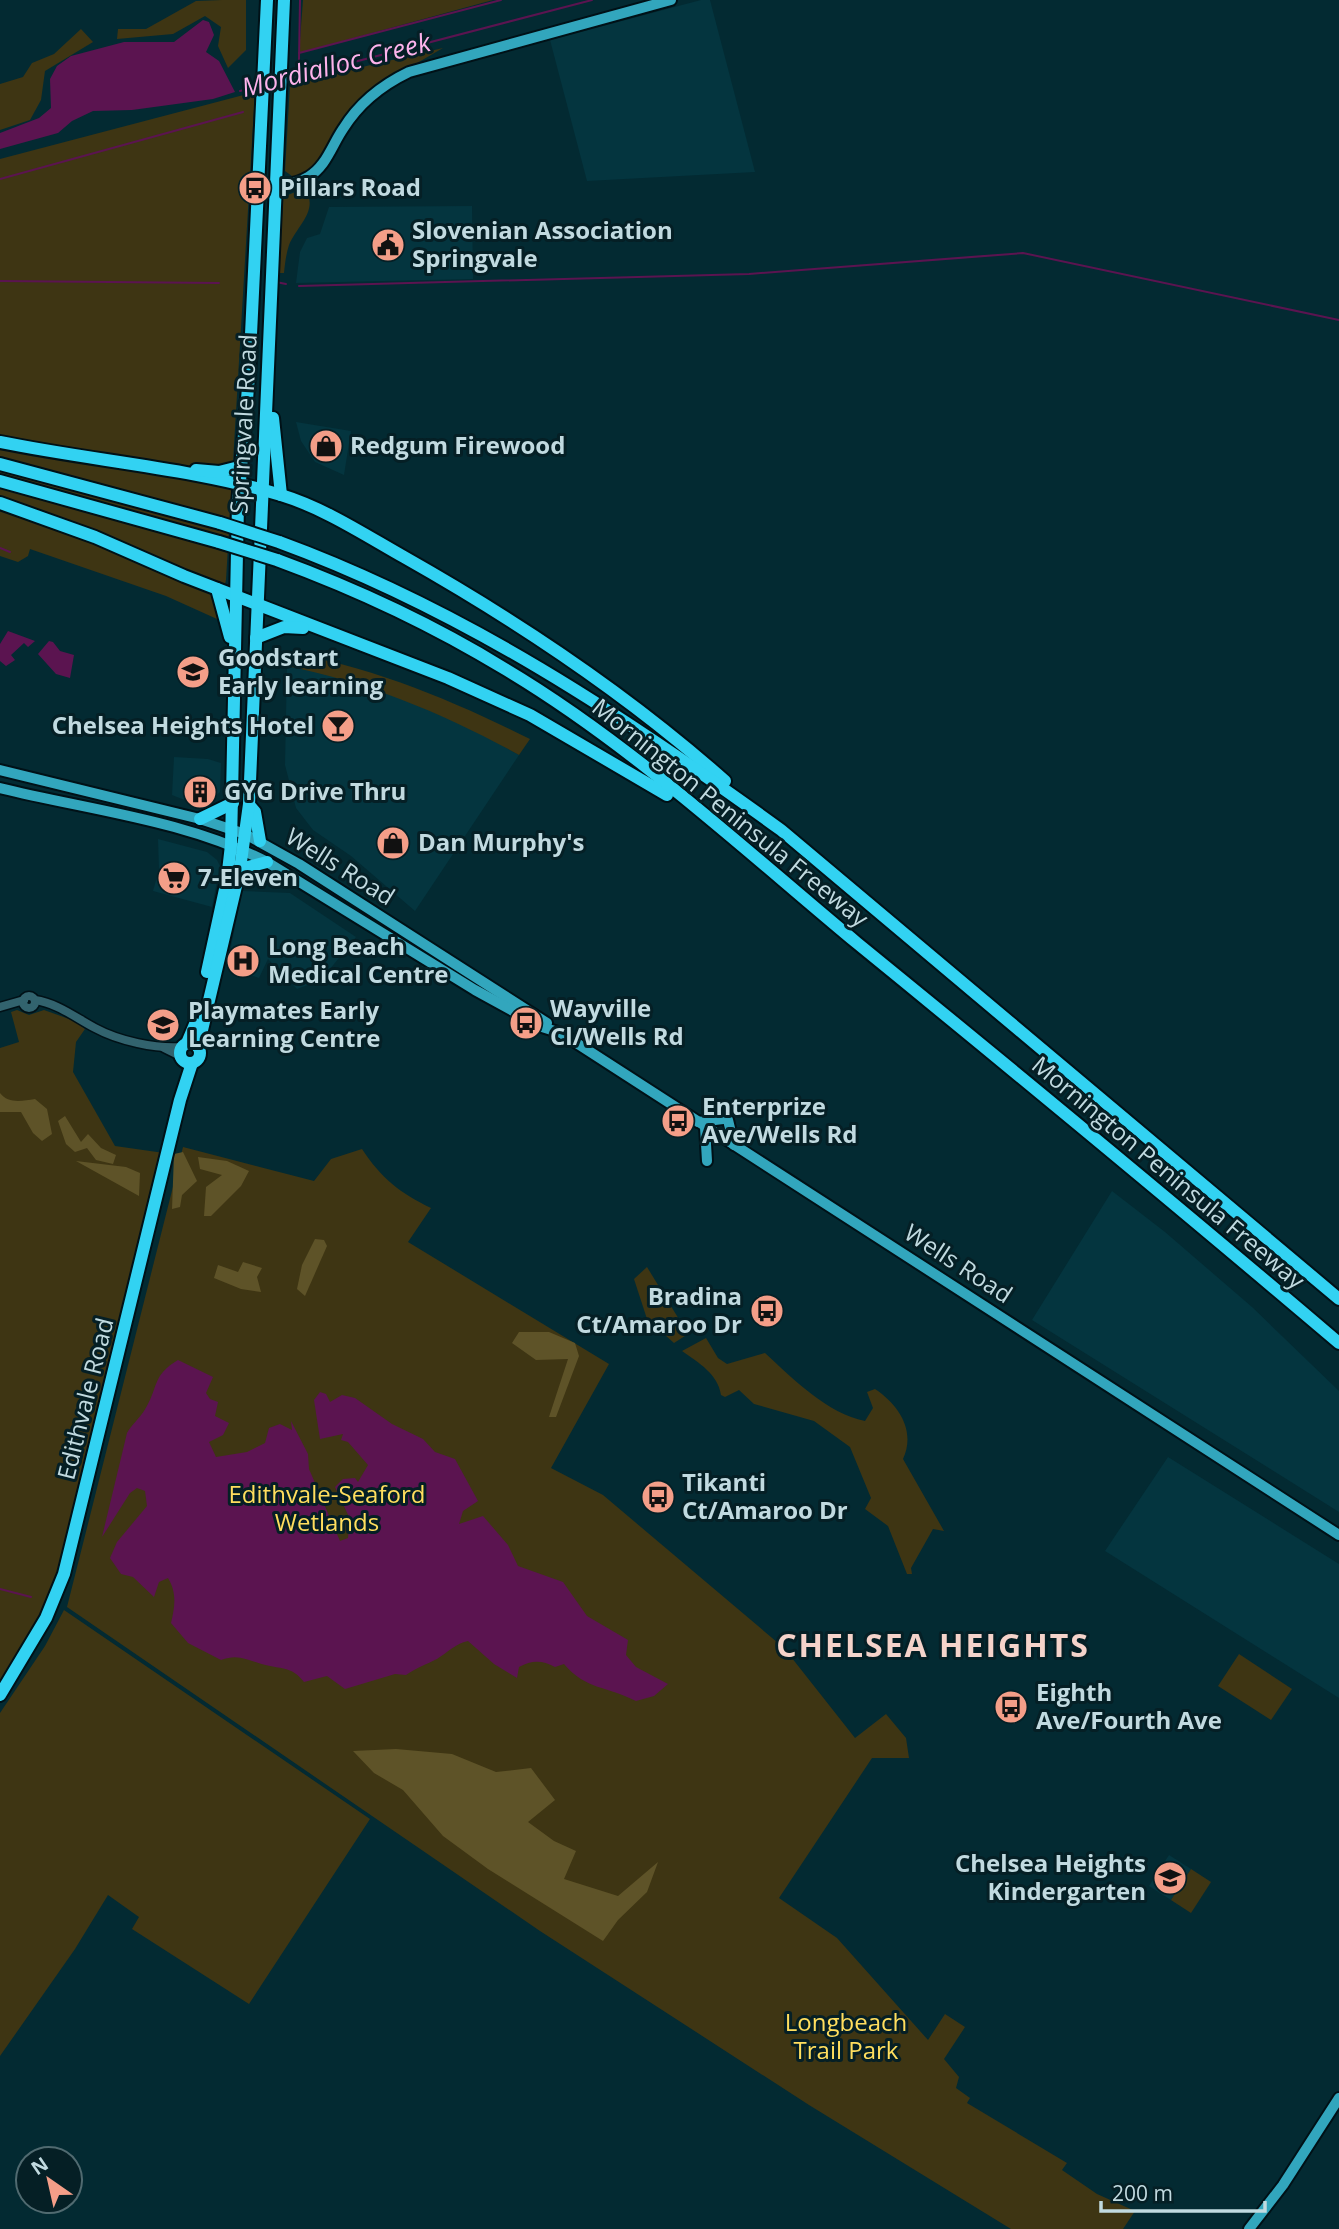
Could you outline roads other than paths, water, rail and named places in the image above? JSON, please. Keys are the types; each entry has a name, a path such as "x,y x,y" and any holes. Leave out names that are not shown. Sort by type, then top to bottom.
{"highway":[{"name":"Springvale Road","path":"231,845 239,467 248,383 267,0"},
{"name":"Springvale Road","path":"244,850 249,804 284,0"},
{"path":"269,363 274,378 273,432 281,495"},
{"path":"0,442 239,486 281,495 312,508 386,547 548,642 683,743 781,830"},
{"name":"Mornington Peninsula Freeway","path":"0,464 219,523 279,542 411,599 501,646 635,727 781,830 1339,1296"},
{"path":"126,464 219,472 239,467"},
{"name":"Mornington Peninsula Freeway","path":"0,481 277,560 437,629 508,670 580,719 756,859 1339,1343"},
{"path":"0,503 95,537 217,589 447,678 530,715 681,804 756,859"},
{"path":"217,589 235,650"},
{"path":"256,638 297,626 357,645"},
{"path":"201,820 233,803"},
{"path":"249,804 255,812 260,841"},
{"name":"Edithvale Road","path":"0,1695 46,1618 64,1574 180,1100 187,1053 204,992 227,880 231,845"},
{"name":"Edithvale Road","path":"187,1053 244,850"},
{"path":"240,869 267,862"},
{"path":"1297,1308 1339,1350"}],"main road":[{"path":"259,186 298,182 315,173 360,107 383,86 409,72 671,0"},
{"name":"Wells Road","path":"0,770 201,820 260,841 1339,1535"},
{"name":"Wells Road","path":"0,788 166,825 244,850 499,1004 542,1027 553,1029"},
{"path":"707,1161 702,1124 725,1119 734,1144"},
{"path":"1249,2229 1278,2192 1339,2098"}],"street":[{"path":"3,1006 23,1002 27,1008 34,1004 53,1006 105,1033 187,1053"}],"waterway":[{"path":"299,59 300,0"},
{"path":"299,53 501,0"},
{"name":"Mordialloc Creek","path":"285,80 592,0"},
{"path":"293,77 298,65"},
{"name":"Mordialloc Creek","path":"240,91 259,86"},
{"path":"0,179 243,112"},
{"path":"299,286 749,274 1023,253 1339,320"},
{"path":"0,281 219,283"},
{"path":"276,282 286,284"},
{"path":"0,548 10,552"},
{"path":"0,1589 31,1597"}],"place":[{"name":"Pillars Road","path":"255,188"},
{"name":"Slovenian Association Springvale","path":"388,245"},
{"name":"Redgum Firewood","path":"326,446"},
{"name":"Goodstart Early learning","path":"193,672"},
{"name":"Chelsea Heights Hotel","path":"338,726"},
{"name":"GYG Drive Thru","path":"200,792"},
{"name":"Dan Murphy's","path":"393,843"},
{"name":"7-Eleven","path":"174,878"},
{"name":"Long Beach Medical Centre","path":"243,961"},
{"name":"Wayville Cl/Wells Rd","path":"526,1023"},
{"name":"Playmates Early Learning Centre","path":"163,1025"},
{"name":"Enterprize Ave/Wells Rd","path":"678,1121"},
{"name":"Bradina Ct/Amaroo Dr","path":"767,1311"},
{"name":"Tikanti Ct/Amaroo Dr","path":"658,1497"},
{"name":"Eighth Ave/Fourth Ave","path":"1011,1707"},
{"name":"Chelsea Heights Kindergarten","path":"1170,1878"}],"district":[{"name":"CHELSEA HEIGHTS","path":"933,1646"}],"park label":[{"name":"Edithvale-Seaford Wetlands","path":"327,1509"},
{"name":"Longbeach Trail Park","path":"846,2037"}]}
